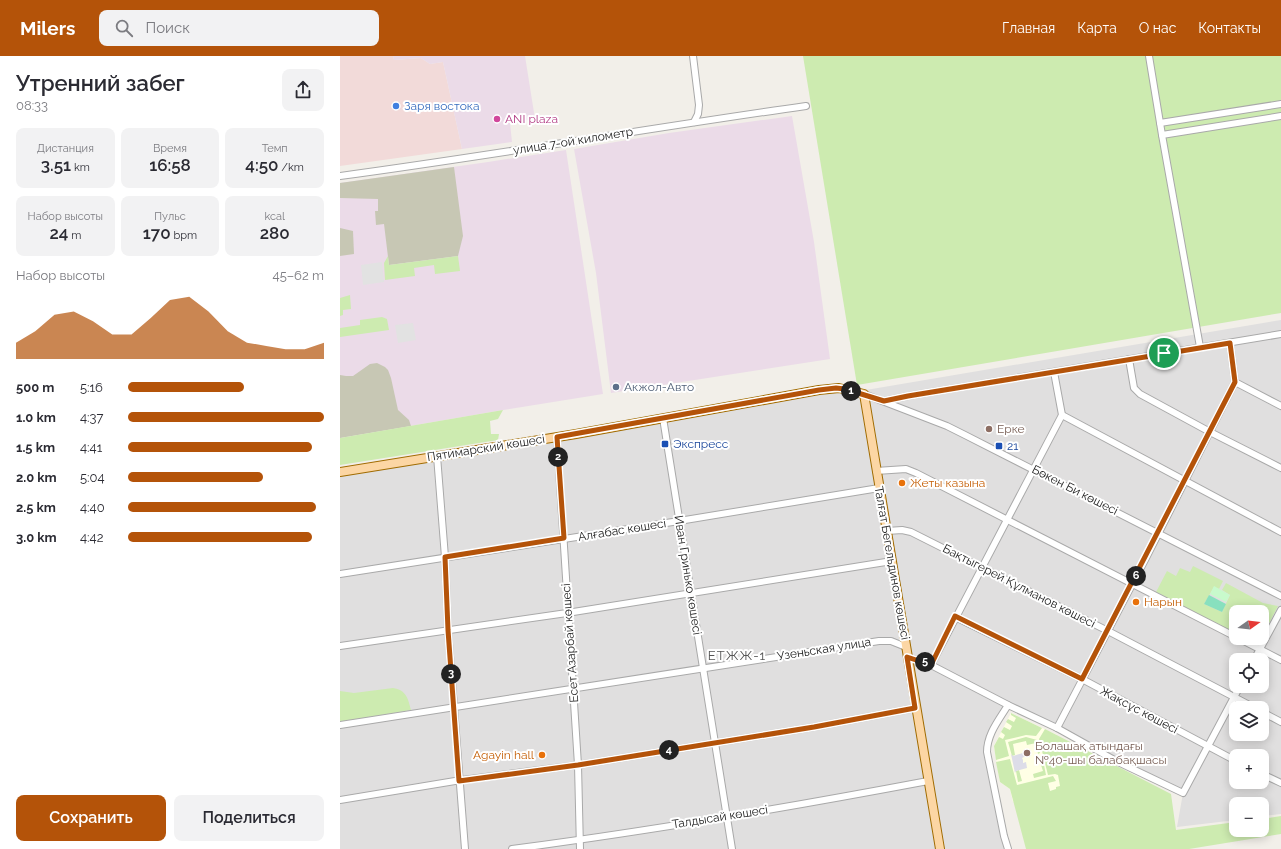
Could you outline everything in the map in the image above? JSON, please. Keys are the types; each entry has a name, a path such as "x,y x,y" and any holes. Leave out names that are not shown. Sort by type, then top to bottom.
{"main road":[{"name":"Пятимарский көшесі","path":"340,472 557,437 819,390 836,388 864,394"},
{"name":"Талғат Бегельдинов көшесі","path":"864,394 915,708 940,849"}],"street":[{"path":"693,56 699,105 698,114 694,122"},
{"path":"1149,56 1200,347"},
{"path":"1160,123 1281,104"},
{"name":"улица 7-ой километр","path":"340,176 806,106"},
{"path":"1162,136 1281,116"},
{"path":"884,401 1281,334"},
{"path":"1057,728 1133,583 1235,382 1230,343"},
{"path":"1129,359 1133,384 1136,391 1210,432 1281,468"},
{"path":"931,665 955,616 1062,415 1054,372"},
{"path":"1235,382 1281,406"},
{"name":"Бөкен Би көшесі","path":"864,394 947,426 1033,468 1281,596"},
{"path":"1062,415 1281,532"},
{"name":"Иван Гринько көшесі","path":"663,418 732,849"},
{"name":"Есет Азарбай көшесі","path":"557,437 564,538 567,613 578,765 580,849"},
{"path":"437,456 464,849"},
{"path":"876,471 909,470 1007,518 1229,633"},
{"name":"Алғабас көшесі","path":"340,574 879,488"},
{"name":"Бақтыгерей Құлманов көшесі","path":"887,531 902,530 911,532 1108,631 1242,701"},
{"path":"340,646 567,613 892,561"},
{"path":"1258,653 1281,610"},
{"name":"Жақсұс көшесі","path":"955,616 1082,679 1229,758"},
{"name":"Узеньская улица","path":"340,725 885,640 906,647"},
{"path":"1252,645 1281,660"},
{"path":"907,657 931,665 1008,705 1057,728 1118,762 1183,793 1236,693"},
{"path":"1008,705 987,743 987,752 1008,849"},
{"path":"340,800 459,781 578,765 714,742 822,726 915,708"},
{"path":"1269,716 1281,722"},
{"path":"1269,777 1281,783"},
{"name":"Талдысай көшесі","path":"512,849 727,817 928,781"}],"shaded area":[{"name":"Заря востока","path":"340,56 393,56 394,60 421,58 430,64 443,62 462,149 340,166"},
{"path":"393,56 525,56 535,119 510,123 512,142 462,149 443,62 430,64 421,58 394,60"},
{"path":"792,116 814,242 830,359 611,393 596,273 574,149 669,133"},
{"path":"566,150 603,394 340,438 340,183"},
{"path":"454,167 463,236 458,256 389,265 384,224 376,225 375,211 378,211 378,199 340,198 340,183"},
{"path":"340,228 353,231 354,254 340,256"},
{"path":"382,262 384,282 363,285 361,265"},
{"path":"1281,320 1281,814 1269,815 1269,797 1229,797 1229,821 1177,827 1183,793 1008,705 987,743 1008,849 340,849 340,472 819,390 864,394 866,390"},
{"path":"413,323 416,340 398,343 395,325"},
{"path":"377,363 388,370 398,410 409,420 411,426 340,438 340,375 353,376 370,364"},
{"name":"Болашақ атындағы №40-шы балабақшасы","path":"1011,713 1057,735 1064,794 1013,802 1010,789 1000,782 994,746"},
{"path":"1023,753 1023,763 1026,762 1027,768 1016,771 1015,773 1011,754 1013,756"}],"green space":[{"path":"803,56 1281,56 1281,313 857,385"},
{"path":"388,256 389,265 458,256 460,271 435,274 434,265 414,268 415,276 385,280 384,263"},
{"path":"350,295 351,309 343,310 343,315 340,316 340,298"},
{"path":"382,317 387,319 389,330 340,337 340,328 360,325 360,320"},
{"path":"503,410 498,419 490,421 491,434 499,434 498,440 340,465 340,438"},
{"path":"1193,566 1223,581 1219,589 1214,587 1204,604 1222,612 1230,595 1222,590 1226,583 1263,603 1278,606 1269,623 1269,605 1229,605 1229,630 1156,592 1167,571 1176,576 1180,568 1190,572"},
{"path":"1214,586 1230,595 1226,602 1210,594"},
{"path":"1209,595 1226,604 1222,612 1204,604"},
{"path":"393,688 406,695 411,710 340,722 340,691 354,693"},
{"path":"1011,713 1042,728 1036,736 1026,735 1005,740 1009,756 996,760 994,746 999,737 1003,739 1005,735 1001,732 1004,727 1010,730 1012,726 1006,722 1008,719 1014,722 1016,718 1011,715"},
{"path":"1045,729 1171,794 1176,830 1229,823 1229,837 1263,837 1189,849 1026,849 1010,789 1000,782 996,762 1010,759 1017,785 1053,776 1056,781 1048,783 1050,791 1056,789 1056,787 1060,786 1058,775 1048,775 1039,739"},
{"path":"1026,737 1037,740 1040,753 1038,754 1036,743 1027,745 1026,741 1013,744 1015,755 1012,756 1008,742"},
{"path":"1039,759 1043,760 1046,775 1034,778 1033,774 1043,771"},
{"path":"1019,770 1022,781 1018,782 1016,771"},
{"path":"1281,816 1281,834 1269,836 1269,818"}],"place":[{"name":"Заря востока","path":"396,106"},
{"name":"ANI plaza","path":"497,119"},
{"name":"Акжол-Авто","path":"616,387"},
{"name":"Ерке","path":"989,429"},
{"name":"Экспресс","path":"665,444"},
{"name":"21","path":"999,446"},
{"name":"Жеты казына","path":"902,483"},
{"name":"Нарын","path":"1136,602"},
{"name":"Болашақ атындағы №40-шы балабақшасы","path":"1027,753"},
{"name":"Agayin hall","path":"542,755"}],"district":[{"name":"ЕТЖЖ-1","path":"737,655"}],"route":[{"path":"1230,343 1235,382 1146,558 1082,679 955,616 931,665 907,657 915,708 814,727 578,765 459,781 448,630 445,557 564,538 557,437 819,390 836,388 845,389 884,401 1164,353 1230,343"}]}
